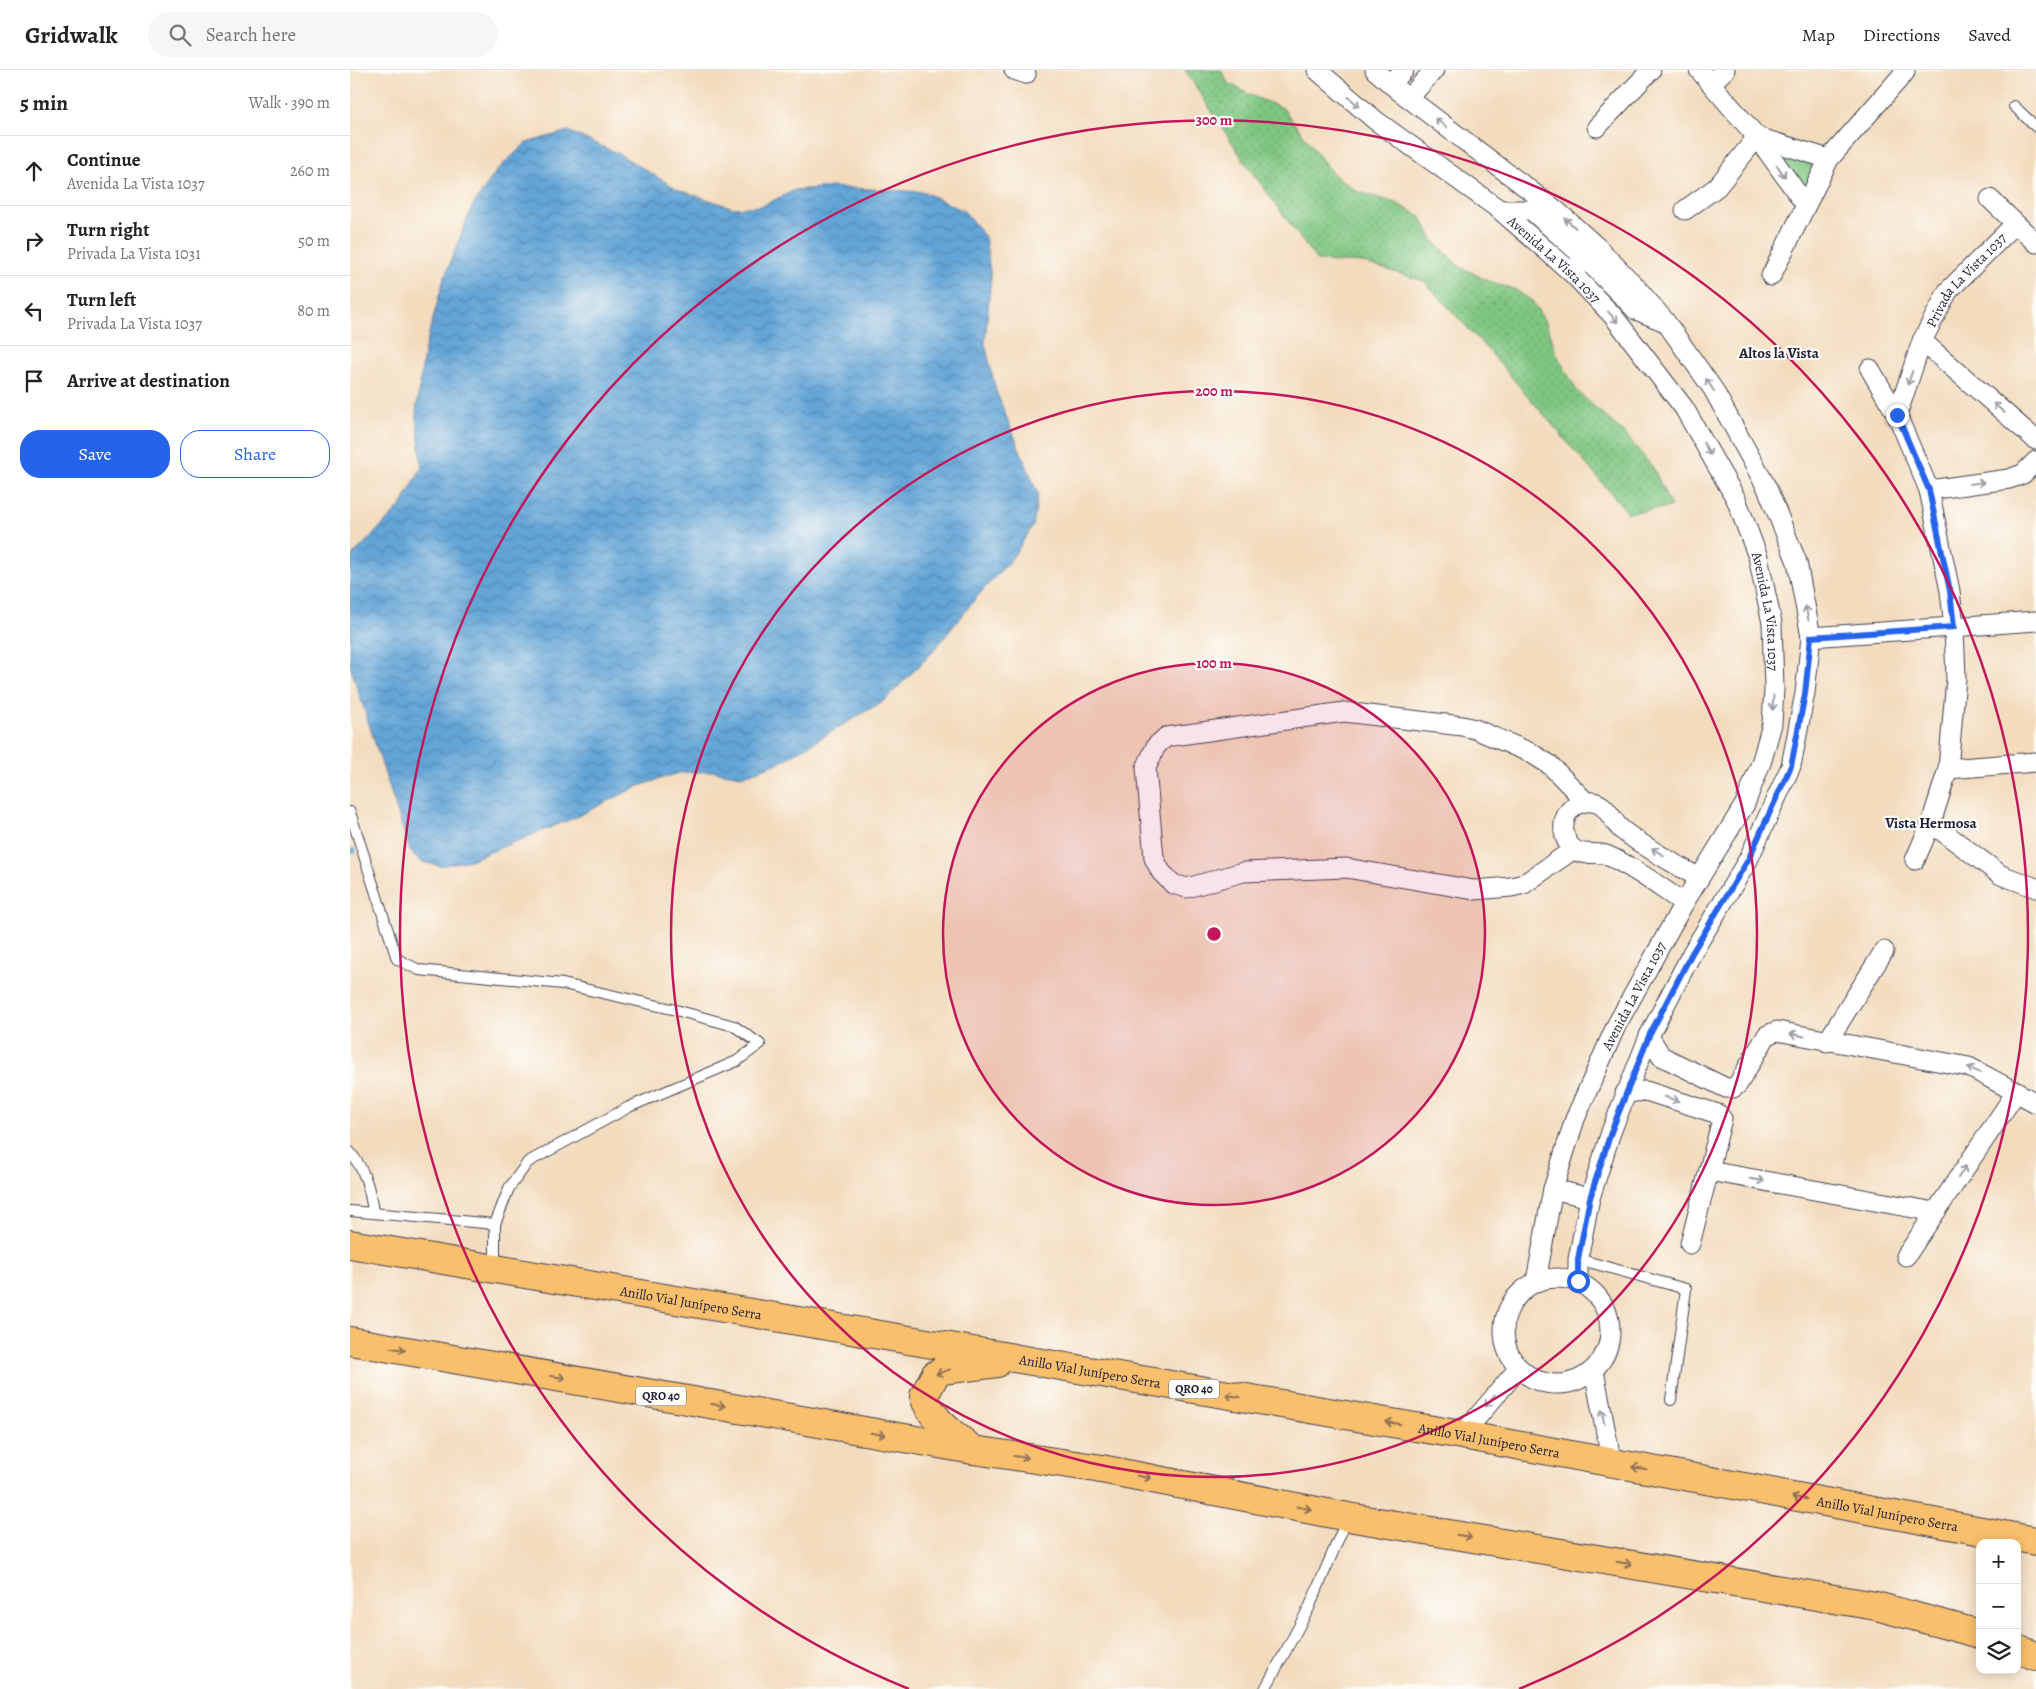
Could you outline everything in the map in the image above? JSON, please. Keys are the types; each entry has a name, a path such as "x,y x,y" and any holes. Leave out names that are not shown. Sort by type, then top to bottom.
{"highway":[{"name":"Anillo Vial Junípero Serra","path":"350,1244 1462,1435 2036,1541"},
{"name":"QRO 40","path":"350,1341 973,1450 1096,1468 1348,1517 1876,1606 1976,1632"},
{"path":"973,1450 943,1425 927,1408 924,1396 935,1375 943,1370 1026,1360"},
{"path":"2021,1648 2036,1651"},
{"path":"2021,1649 2036,1656"}],"street":[{"name":"Avenida La Vista 1037","path":"1317,70 1375,120 1500,210 1571,272 1614,317 1684,408 1736,499 1748,526 1758,557 1770,614 1774,689 1772,724 1762,760 1745,804 1684,903 1616,1026 1575,1119 1553,1189 1536,1281"},
{"path":"1375,70 1556,210 1590,252"},
{"path":"1391,84 1404,70"},
{"path":"1409,98 1434,70"},
{"path":"1597,128 1651,70"},
{"path":"1772,276 1805,204 1829,159 1904,72"},
{"path":"1712,74 1805,204"},
{"path":"1757,137 1829,159"},
{"path":"1685,210 1717,187 1757,137"},
{"name":"Privada La Vista 1037","path":"1990,199 2036,244"},
{"path":"1500,210 1531,210 1635,286 1664,321 1713,389 1767,488 1797,562 1811,637 1805,694 1791,766 1748,860 1692,953 1649,1036 1625,1093 1590,1198 1578,1259 1578,1281"},
{"name":"Privada La Vista 1037","path":"1897,415 1922,341 1948,291 2014,224"},
{"path":"1571,272 1590,252"},
{"name":"Privada La Vista 1037","path":"1922,341 2036,440"},
{"path":"1870,369 1897,415 1929,490 1950,591 1954,627 1956,679 1948,769 1931,823 1915,860"},
{"path":"1929,490 2009,479 2023,474 2036,461"},
{"path":"1811,637 2036,622"},
{"path":"1574,849 1524,884 1511,887 1474,890 1346,868 1243,872 1187,888 1173,884 1161,872 1154,858 1146,768 1156,746 1166,736 1344,712 1475,729 1531,753 1550,765 1585,802"},
{"path":"1948,769 2036,762"},
{"path":"1684,903 1605,854 1583,853 1574,849 1566,838 1563,826 1566,815 1574,806 1585,802 1600,804 1610,812 1621,829 1699,878"},
{"path":"1931,823 2001,875 2036,888"},
{"path":"1827,1042 1884,951"},
{"path":"1649,1036 1654,1048 1661,1056 1726,1088 1734,1088 1772,1031 1969,1067 2017,1091 2036,1103"},
{"path":"1625,1093 1646,1091 1718,1114 1722,1119 1722,1127 1708,1171 1690,1244"},
{"path":"1906,1256 2017,1091"},
{"path":"1708,1171 1935,1212"},
{"path":"1553,1189 1590,1198"},
{"path":"1557,1277 1578,1281 1596,1293 1607,1311 1611,1333 1606,1353 1594,1370 1576,1381 1556,1384 1536,1380 1519,1368 1508,1350 1504,1330 1508,1310 1520,1293 1536,1281 1557,1277"},
{"path":"1462,1435 1519,1368"},
{"path":"1594,1370 1612,1464"}],"lane":[{"path":"2014,106 2036,127"},
{"path":"350,812 397,959 419,970 563,984 672,1008 734,1026 760,1044 737,1061 629,1107 528,1162 509,1188 495,1224 495,1268"},
{"path":"350,1152 359,1163 370,1188 373,1212"},
{"path":"350,1211 495,1224"},
{"path":"1578,1259 1686,1289 1671,1400"},
{"path":"1265,1689 1309,1608 1348,1517"}],"green space":[{"path":"1185,70 1221,70 1228,83 1257,98 1283,108 1332,173 1356,191 1396,203 1420,216 1434,241 1459,266 1488,281 1516,290 1532,301 1546,323 1557,355 1577,391 1626,435 1654,469 1671,507 1628,513 1490,352 1424,281 1364,263 1317,261 1244,161"},
{"path":"1757,137 1829,159 1805,204"}],"water":[{"path":"568,131 619,154 679,190 734,208 762,206 795,190 831,187 924,192 964,211 985,237 991,277 985,343 996,391 1038,494 1033,526 1012,558 976,598 932,653 885,700 779,763 741,776 713,771 678,773 639,786 574,818 470,860 440,866 422,862 410,851 350,666 350,558 401,506 422,467 416,412 424,352 444,278 472,207 497,170 526,143"}],"district":[{"name":"Altos la Vista","path":"1779,353"},
{"name":"Vista Hermosa","path":"1931,823"}],"route":[{"path":"1578,1281 1580,1243 1590,1198 1625,1093 1649,1036 1692,953 1748,860 1791,766 1805,694 1811,637 1954,627 1950,591 1929,490 1897,415"}]}
